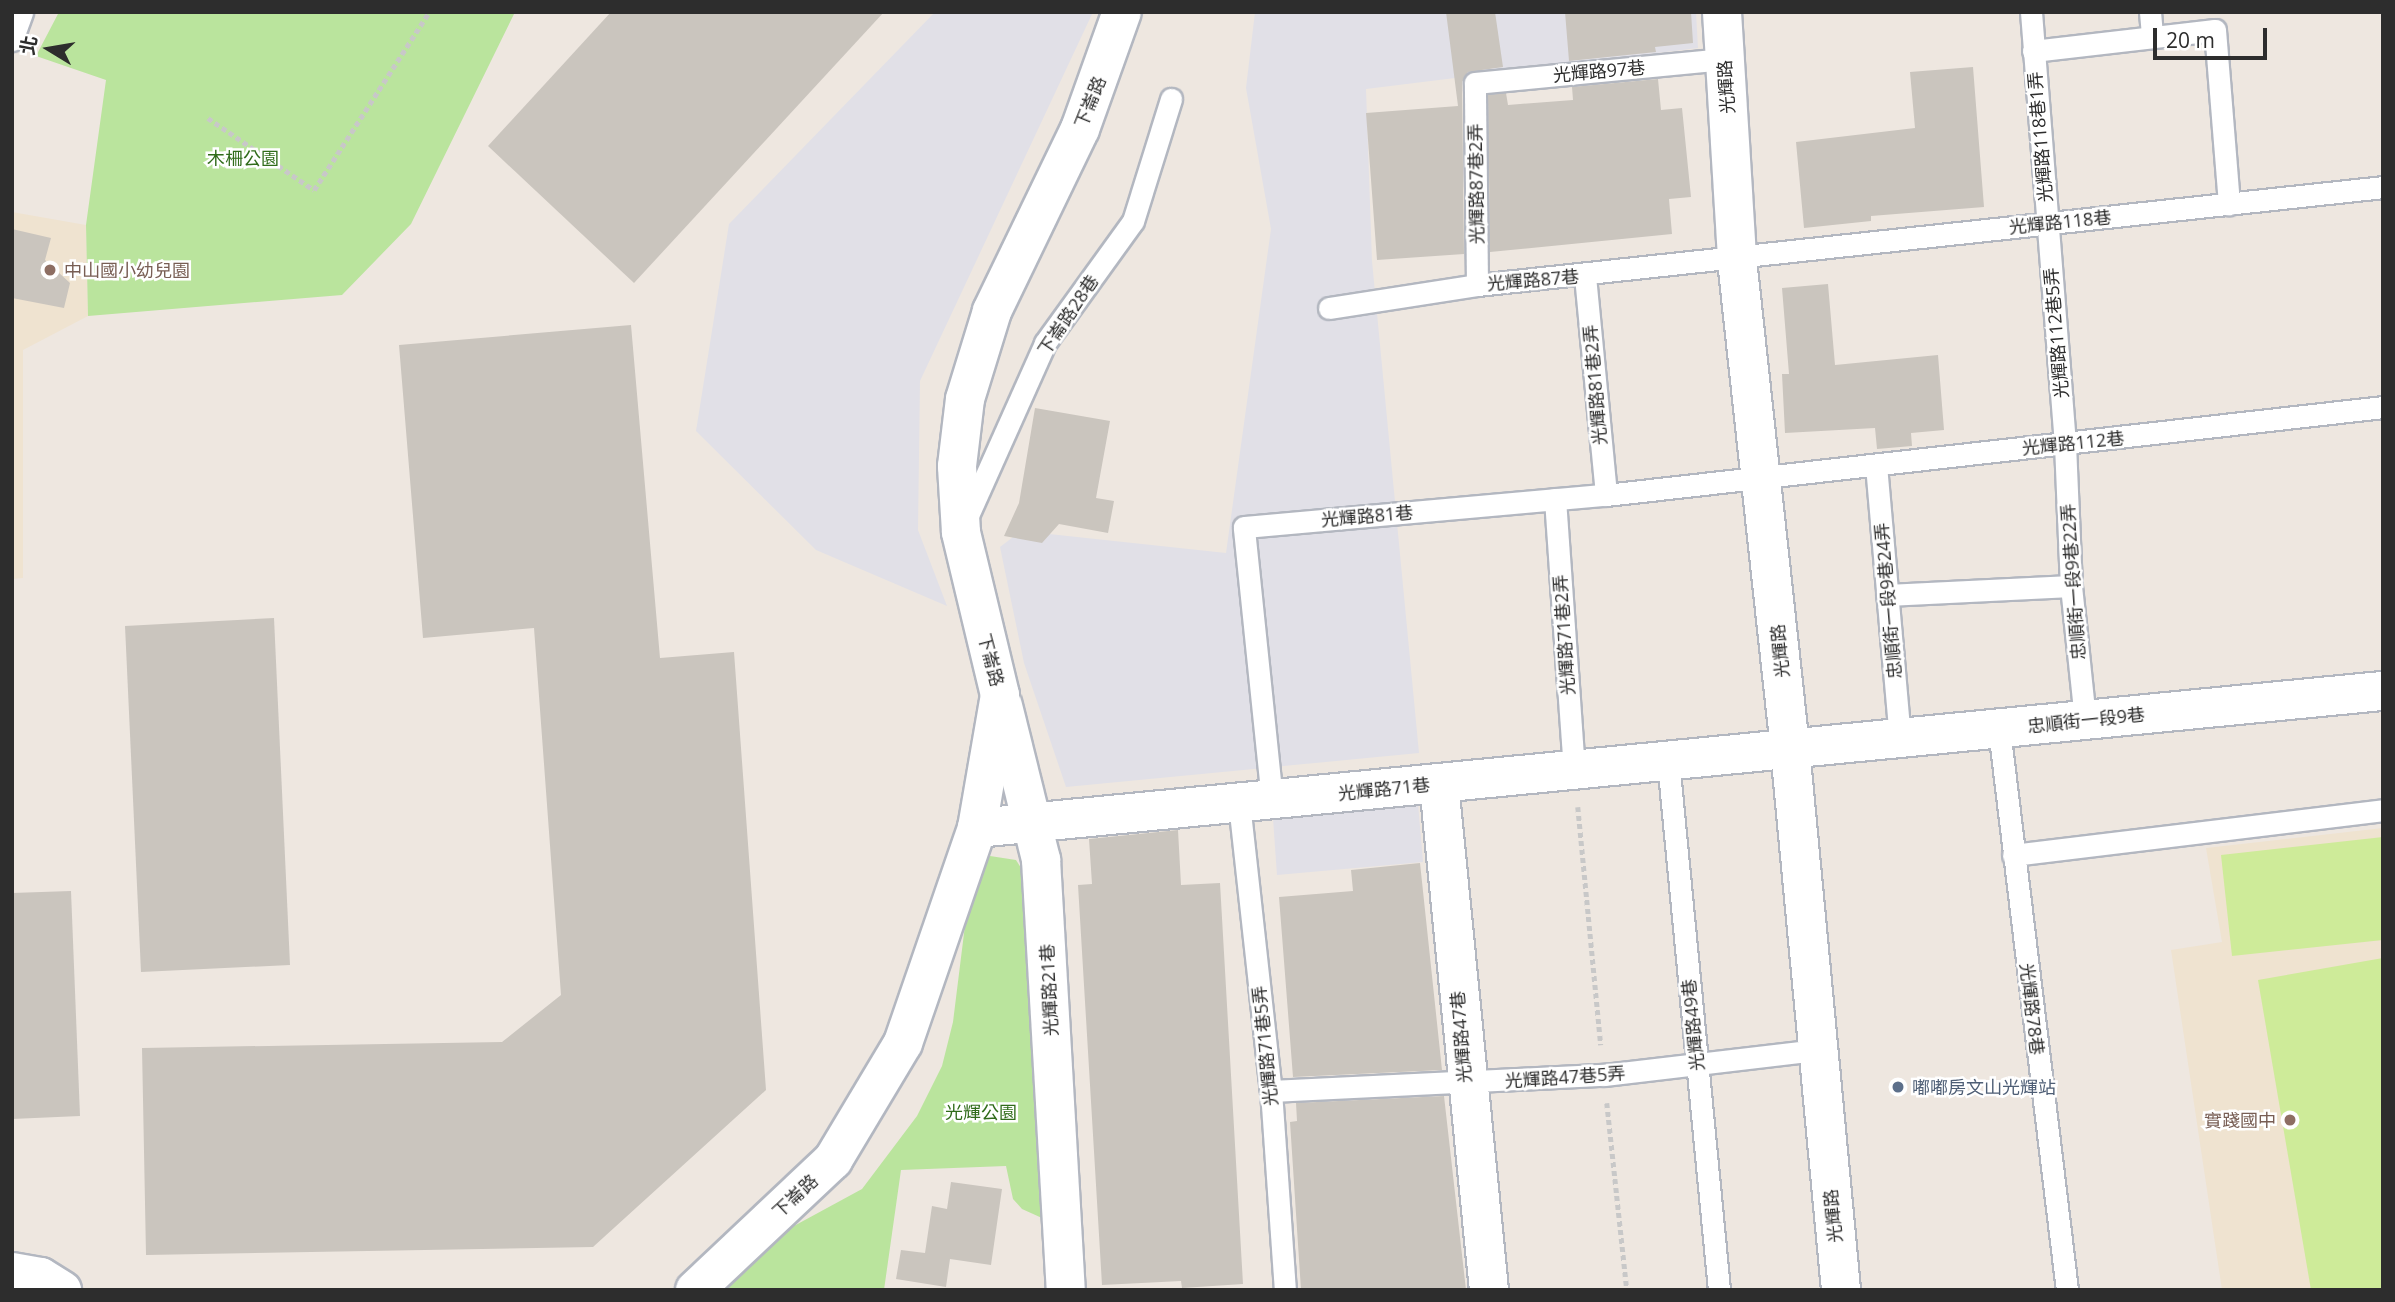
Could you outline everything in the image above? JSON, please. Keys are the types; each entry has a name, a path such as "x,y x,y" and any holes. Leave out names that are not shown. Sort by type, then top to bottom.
{"street":[{"name":"下崙路","path":"695,1290 833,1160 903,1043 977,828 1000,695 961,532 957,466 965,399 992,311 1080,129 1122,12"},
{"name":"光輝路","path":"1722,12 1737,260 1763,477 1841,1290"},
{"name":"忠順街一段9巷","path":"1790,749 2383,691"},
{"name":"光輝路21巷","path":"1000,695 1035,823 1043,882 1066,1290"},
{"name":"光輝路71巷","path":"977,828 1790,749"},
{"name":"光輝路47巷","path":"1439,784 1466,1084 1489,1290"}],"lane":[{"path":"12,40 22,12"},
{"name":"光輝路118巷1弄","path":"2031,12 2047,223"},
{"path":"2150,12 2152,36"},
{"path":"2033,51 2214,30 2229,204"},
{"name":"光輝路97巷","path":"1475,83 1724,60"},
{"name":"光輝路87巷2弄","path":"1475,83 1477,285"},
{"name":"下崙路28巷","path":"961,532 1045,343 1133,221 1171,99"},
{"name":"光輝路118巷","path":"1737,260 2383,187"},
{"name":"光輝路112巷5弄","path":"2047,223 2065,444"},
{"name":"光輝路87巷","path":"1329,309 1477,285 1737,260"},
{"name":"光輝路81巷2弄","path":"1585,276 1606,495"},
{"name":"光輝路112巷","path":"1763,477 2383,407"},
{"name":"忠順街一段9巷22弄","path":"2065,444 2071,586 2085,720"},
{"name":"忠順街一段9巷24弄","path":"1875,465 1900,738"},
{"name":"光輝路81巷","path":"1255,801 1244,527 1606,495 1763,477"},
{"name":"光輝路71巷2弄","path":"1555,499 1574,770"},
{"path":"1887,595 2071,586"},
{"name":"光輝路78巷","path":"1999,729 2067,1290"},
{"name":"光輝路49巷","path":"1668,761 1719,1290"},
{"name":"光輝路71巷5弄","path":"1255,801 1270,1091 1285,1290"},
{"path":"2013,855 2383,810"},
{"name":"光輝路47巷5弄","path":"1270,1091 1466,1084 1604,1075 1816,1050"}],"path":[{"path":"208,118 314,190 429,12"},
{"path":"1574,770 1627,1290"}],"shaded area":[{"path":"935,12 1093,12 920,381 918,530 947,606 816,550 696,431 729,224"},
{"path":"1255,12 1696,12 1698,48 1366,89 1372,261 1419,753 1066,787 1024,663 1000,547 1021,531 1226,553 1271,229 1246,88"},
{"name":"中山國小幼兒園","path":"12,212 86,225 88,316 23,350 23,578 12,579"},
{"path":"1418,804 1423,862 1277,875 1273,818"},
{"name":"實踐國中","path":"2383,828 2383,1290 2222,1290 2171,950 2222,942 2206,848"}],"green space":[{"name":"木柵公園","path":"59,12 515,12 411,224 342,295 88,316 86,225 106,80 36,56"},
{"path":"2383,837 2383,940 2232,956 2221,855"},
{"name":"光輝公園","path":"990,856 1016,860 1023,871 1042,1218 1022,1209 1013,1199 1006,1166 901,1170 884,1290 713,1290 781,1233 862,1189 917,1116 942,1066 953,1022 972,869"},
{"path":"2383,958 2383,1290 2311,1290 2258,980"}],"building":[{"path":"611,12 884,12 634,283 488,146"},
{"path":"1446,12 1495,12 1503,67 1468,72 1462,82 1464,254 1377,260 1366,113 1458,106"},
{"path":"1565,12 1691,12 1693,43 1655,47 1656,52 1569,61"},
{"path":"1973,67 1984,207 1871,216 1871,221 1804,228 1796,142 1915,128 1910,72"},
{"path":"1658,79 1661,110 1682,108 1691,197 1669,199 1672,234 1490,252 1488,95 1506,93 1508,105 1573,100 1572,87"},
{"name":"中山國小幼兒園","path":"12,229 51,238 45,260 70,283 64,308 12,298"},
{"path":"1828,284 1835,365 1938,355 1944,430 1911,433 1912,446 1877,449 1875,428 1785,433 1782,374 1789,374 1782,288"},
{"path":"631,325 660,658 734,652 766,1090 593,1247 146,1255 142,1048 502,1042 561,995 534,628 423,638 399,345"},
{"path":"1035,408 1110,421 1096,498 1114,501 1108,533 1059,524 1042,543 1004,536 1019,503"},
{"path":"274,618 290,965 141,972 125,626"},
{"path":"1178,830 1181,885 1220,883 1243,1284 1182,1288 1181,1281 1102,1285 1078,885 1092,884 1089,839"},
{"path":"1420,863 1442,1070 1293,1077 1279,897 1353,891 1351,870"},
{"path":"71,891 80,1116 12,1119 12,893"},
{"path":"1444,1096 1466,1290 1301,1290 1290,1122 1297,1121 1296,1103"},
{"path":"951,1182 1002,1189 991,1265 950,1259 946,1287 896,1279 901,1250 925,1253 932,1206 947,1209"}],"place":[{"name":"中山國小幼兒園","path":"50,270"},
{"name":"嘟嘟房文山光輝站","path":"1898,1087"},
{"name":"實踐國中","path":"2290,1120"}]}
